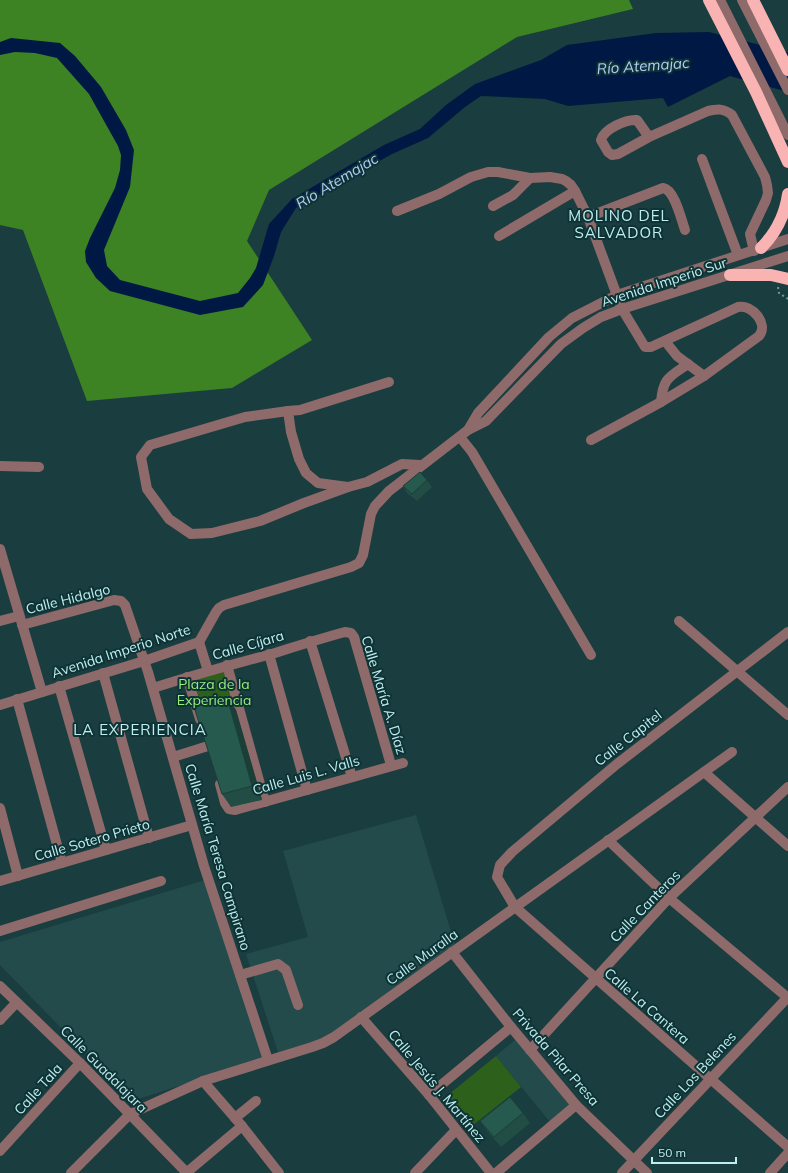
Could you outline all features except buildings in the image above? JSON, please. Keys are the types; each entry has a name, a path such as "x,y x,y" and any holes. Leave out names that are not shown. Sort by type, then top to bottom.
{"highway":[{"path":"709,0 756,92 788,162"},
{"path":"753,0 788,70"},
{"path":"757,249 768,240 780,222 788,194"},
{"path":"730,275 771,275 788,279"}],"street":[{"path":"720,0 788,135"},
{"path":"742,0 788,90"},
{"path":"649,137 708,111 718,109 725,110 732,115 765,177 767,184 768,193 766,200 750,234 757,249"},
{"path":"702,159 738,255"},
{"path":"397,211 439,194 471,177 488,172 498,172 530,178 550,177 562,179 571,185 588,217 622,309 645,346 651,347 738,307 746,307 754,311 762,324 762,332 704,376 661,402 591,440"},
{"path":"493,206 513,194 530,178"},
{"path":"588,217 663,188 672,194 685,230"},
{"path":"499,236 574,191"},
{"name":"Avenida Imperio Sur","path":"468,430 478,413 549,337 572,318 616,295 788,239"},
{"name":"Avenida Imperio Sur","path":"468,430 486,421 561,344 601,317 788,256"},
{"path":"665,341 677,356 704,376"},
{"path":"661,402 662,389 668,378 688,364"},
{"path":"389,382 300,410 245,418 150,445 141,457 148,489 169,519 191,534 212,533 260,521 304,503 348,487 367,482 382,475 395,466 402,464 420,465"},
{"path":"288,411 291,432 299,460 306,473 318,483 348,487"},
{"name":"Avenida Imperio Norte","path":"0,705 144,661 199,642 216,612 224,605 351,567 359,563 363,555 375,506 389,491 420,465 468,430"},
{"path":"460,437 472,452 591,655"},
{"path":"0,466 39,468"},
{"path":"0,549 42,692"},
{"name":"Calle Hidalgo","path":"0,621 20,620 114,600 121,601"},
{"name":"Calle María Teresa Campirano","path":"121,601 125,605 153,688 192,825 268,1060"},
{"path":"679,620 788,715"},
{"name":"Calle Cíjara","path":"153,688 310,641 345,632 351,633"},
{"name":"Calle Capitel","path":"497,877 500,865 512,852 617,764 788,632"},
{"name":"Calle María A. Díaz","path":"351,633 354,637 391,765"},
{"path":"310,641 352,777"},
{"path":"199,642 208,671"},
{"path":"269,654 307,790"},
{"path":"227,665 265,802"},
{"path":"103,673 149,838"},
{"path":"187,677 202,726"},
{"path":"59,686 106,850"},
{"path":"17,699 62,863"},
{"path":"173,757 208,746"},
{"name":"Calle Muralla","path":"130,1114 203,1081 323,1043 732,752"},
{"name":"Calle Luis L. Valls","path":"217,775 225,803 229,809 236,810 391,765 403,763"},
{"path":"704,772 788,846"},
{"name":"Calle Canteros","path":"530,1050 669,898 788,787"},
{"path":"0,808 18,876"},
{"name":"Calle Sotero Prieto","path":"0,881 192,825"},
{"path":"608,840 669,898 788,998"},
{"name":"Calle La Cantera","path":"497,877 515,907 788,1147"},
{"path":"0,931 161,882"},
{"name":"Privada Pilar Presa","path":"452,952 511,1027 576,1105 647,1173"},
{"path":"240,975 278,964 286,970 298,1005"},
{"name":"Calle Guadalajara","path":"0,986 130,1114 186,1173"},
{"name":"Calle Los Belenes","path":"622,1173 788,998"},
{"path":"0,1020 16,1003"},
{"name":"Calle Jesús J. Martínez","path":"361,1017 429,1095 491,1173"},
{"path":"429,1095 511,1027"},
{"name":"Calle Tala","path":"0,1151 80,1064"},
{"path":"203,1081 236,1118 279,1173"},
{"path":"236,1118 256,1101"},
{"path":"496,1173 576,1105"},
{"path":"71,1173 130,1114"},
{"path":"186,1173 242,1126"},
{"path":"415,1173 456,1130"},
{"path":"770,1173 788,1153"}],"shaded area":[{"path":"416,815 455,945 328,1037 278,1052 246,954 308,937 283,851"},
{"path":"205,880 263,1059 132,1101 0,965 0,942"},
{"path":"516,1039 571,1104 550,1122 496,1056"}],"green space":[{"path":"0,0 629,0 633,9 517,37 269,190 247,241 312,340 232,388 87,401 23,230 0,225"},
{"name":"Plaza de la Experiencia","path":"228,667 235,707 203,717 190,678"},
{"path":"496,1056 521,1087 468,1129 443,1099"}],"water":[{"name":"Río Atemajac","path":"709,32 788,52 788,92 730,76 668,107 663,98 568,106 545,99 481,96 465,107 428,138 392,154 296,208 281,232 263,285 243,307 200,315 110,291 96,278 86,262 85,251 115,188 120,170 121,155 118,146 89,94 57,58 35,53 15,52 0,55 0,42 11,38 60,43 75,56 101,87 126,130 134,150 130,187 104,250 107,266 120,280 200,301 238,293 256,268 269,224 292,199 384,145 420,129 446,105 475,84 541,60 567,45 656,33"}],"district":[{"name":"MOLINO DEL SALVADOR","path":"619,224"},
{"name":"LA EXPERIENCIA","path":"140,730"}]}
